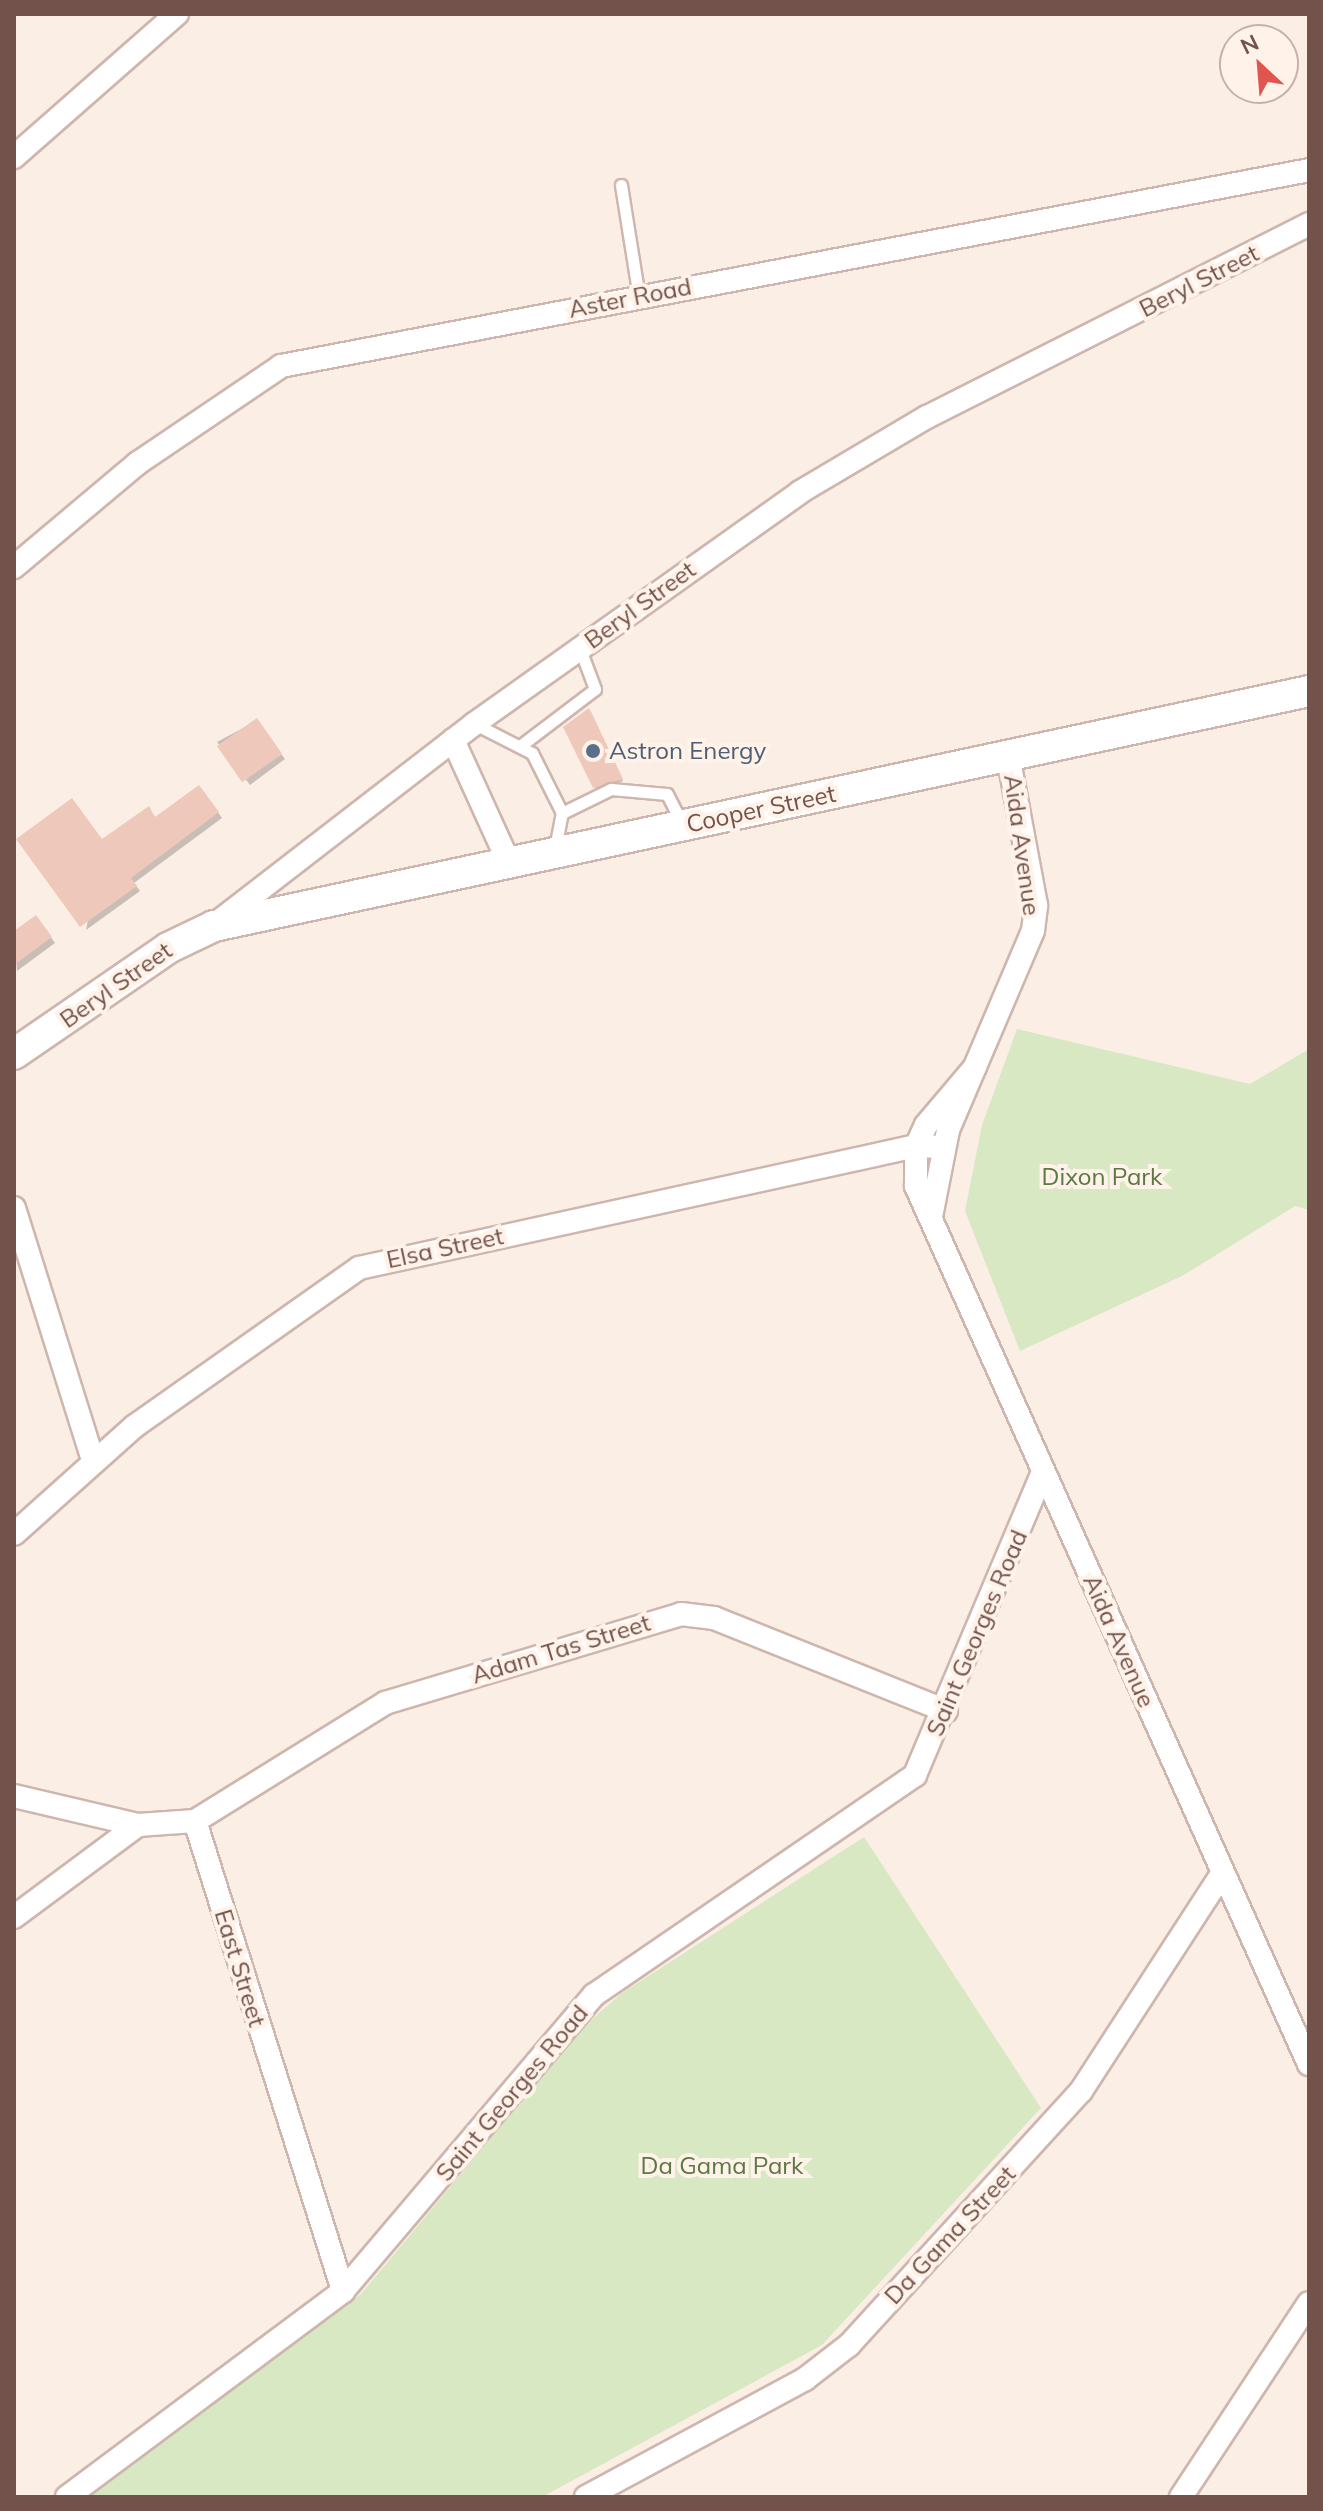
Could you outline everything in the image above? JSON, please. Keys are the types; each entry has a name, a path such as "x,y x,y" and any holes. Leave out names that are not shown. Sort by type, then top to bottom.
{"main road":[{"name":"Cooper Street","path":"214,926 1309,691"},
{"name":"Beryl Street","path":"14,1054 168,948 214,926"}],"street":[{"path":"14,157 177,14"},
{"name":"Aster Road","path":"14,567 138,463 281,366 1309,170"},
{"name":"Beryl Street","path":"214,926 474,724 858,456 1309,224"},
{"path":"453,740 509,863"},
{"name":"Aida Avenue","path":"931,1217 943,1147 1033,931 1036,905 1008,756"},
{"name":"Aida Avenue","path":"975,1067 916,1146 914,1171 1042,1474 1309,2064"},
{"name":"Elsa Street","path":"93,1460 359,1268 854,1163 916,1146 943,1147"},
{"name":"Elsa Street","path":"854,1163 914,1171 941,1170"},
{"path":"14,1208 93,1460 14,1534"},
{"name":"Saint Georges Road","path":"67,2497 343,2291 594,1995 899,1790 915,1775 946,1711 1042,1474"},
{"name":"Adam Tas Street","path":"195,1821 403,1696 681,1614 714,1618 946,1711"},
{"path":"14,1796 138,1825 195,1821"},
{"name":"East Street","path":"195,1821 343,2291"},
{"path":"14,1917 138,1825"},
{"name":"Da Gama Street","path":"586,2497 805,2379 849,2345 1081,2091 1222,1874"},
{"path":"1181,2497 1309,2303"}],"lane":[{"path":"621,185 639,297"},
{"path":"520,746 570,716 595,689 580,649"},
{"path":"474,724 520,746 540,764 562,813 554,853"},
{"path":"562,813 582,799 632,787 667,794 683,825"}],"green space":[{"name":"Dixon Park","path":"1017,1029 1250,1084 1309,1049 1309,1210 1295,1206 1184,1275 1020,1351 965,1211 982,1125"},
{"name":"Da Gama Park","path":"864,1837 1041,2108 822,2345 542,2497 88,2497 361,2294 584,2026 622,1993"}],"building":[{"path":"589,708 623,779 593,788 563,727"},
{"path":"257,718 282,754 242,782 217,746"},
{"path":"199,785 219,812 131,878 137,886 80,927 16,839 72,798 102,839 149,806 155,817"},
{"path":"36,915 52,937 14,965 14,931"}],"place":[{"name":"Astron Energy","path":"593,751"}]}
